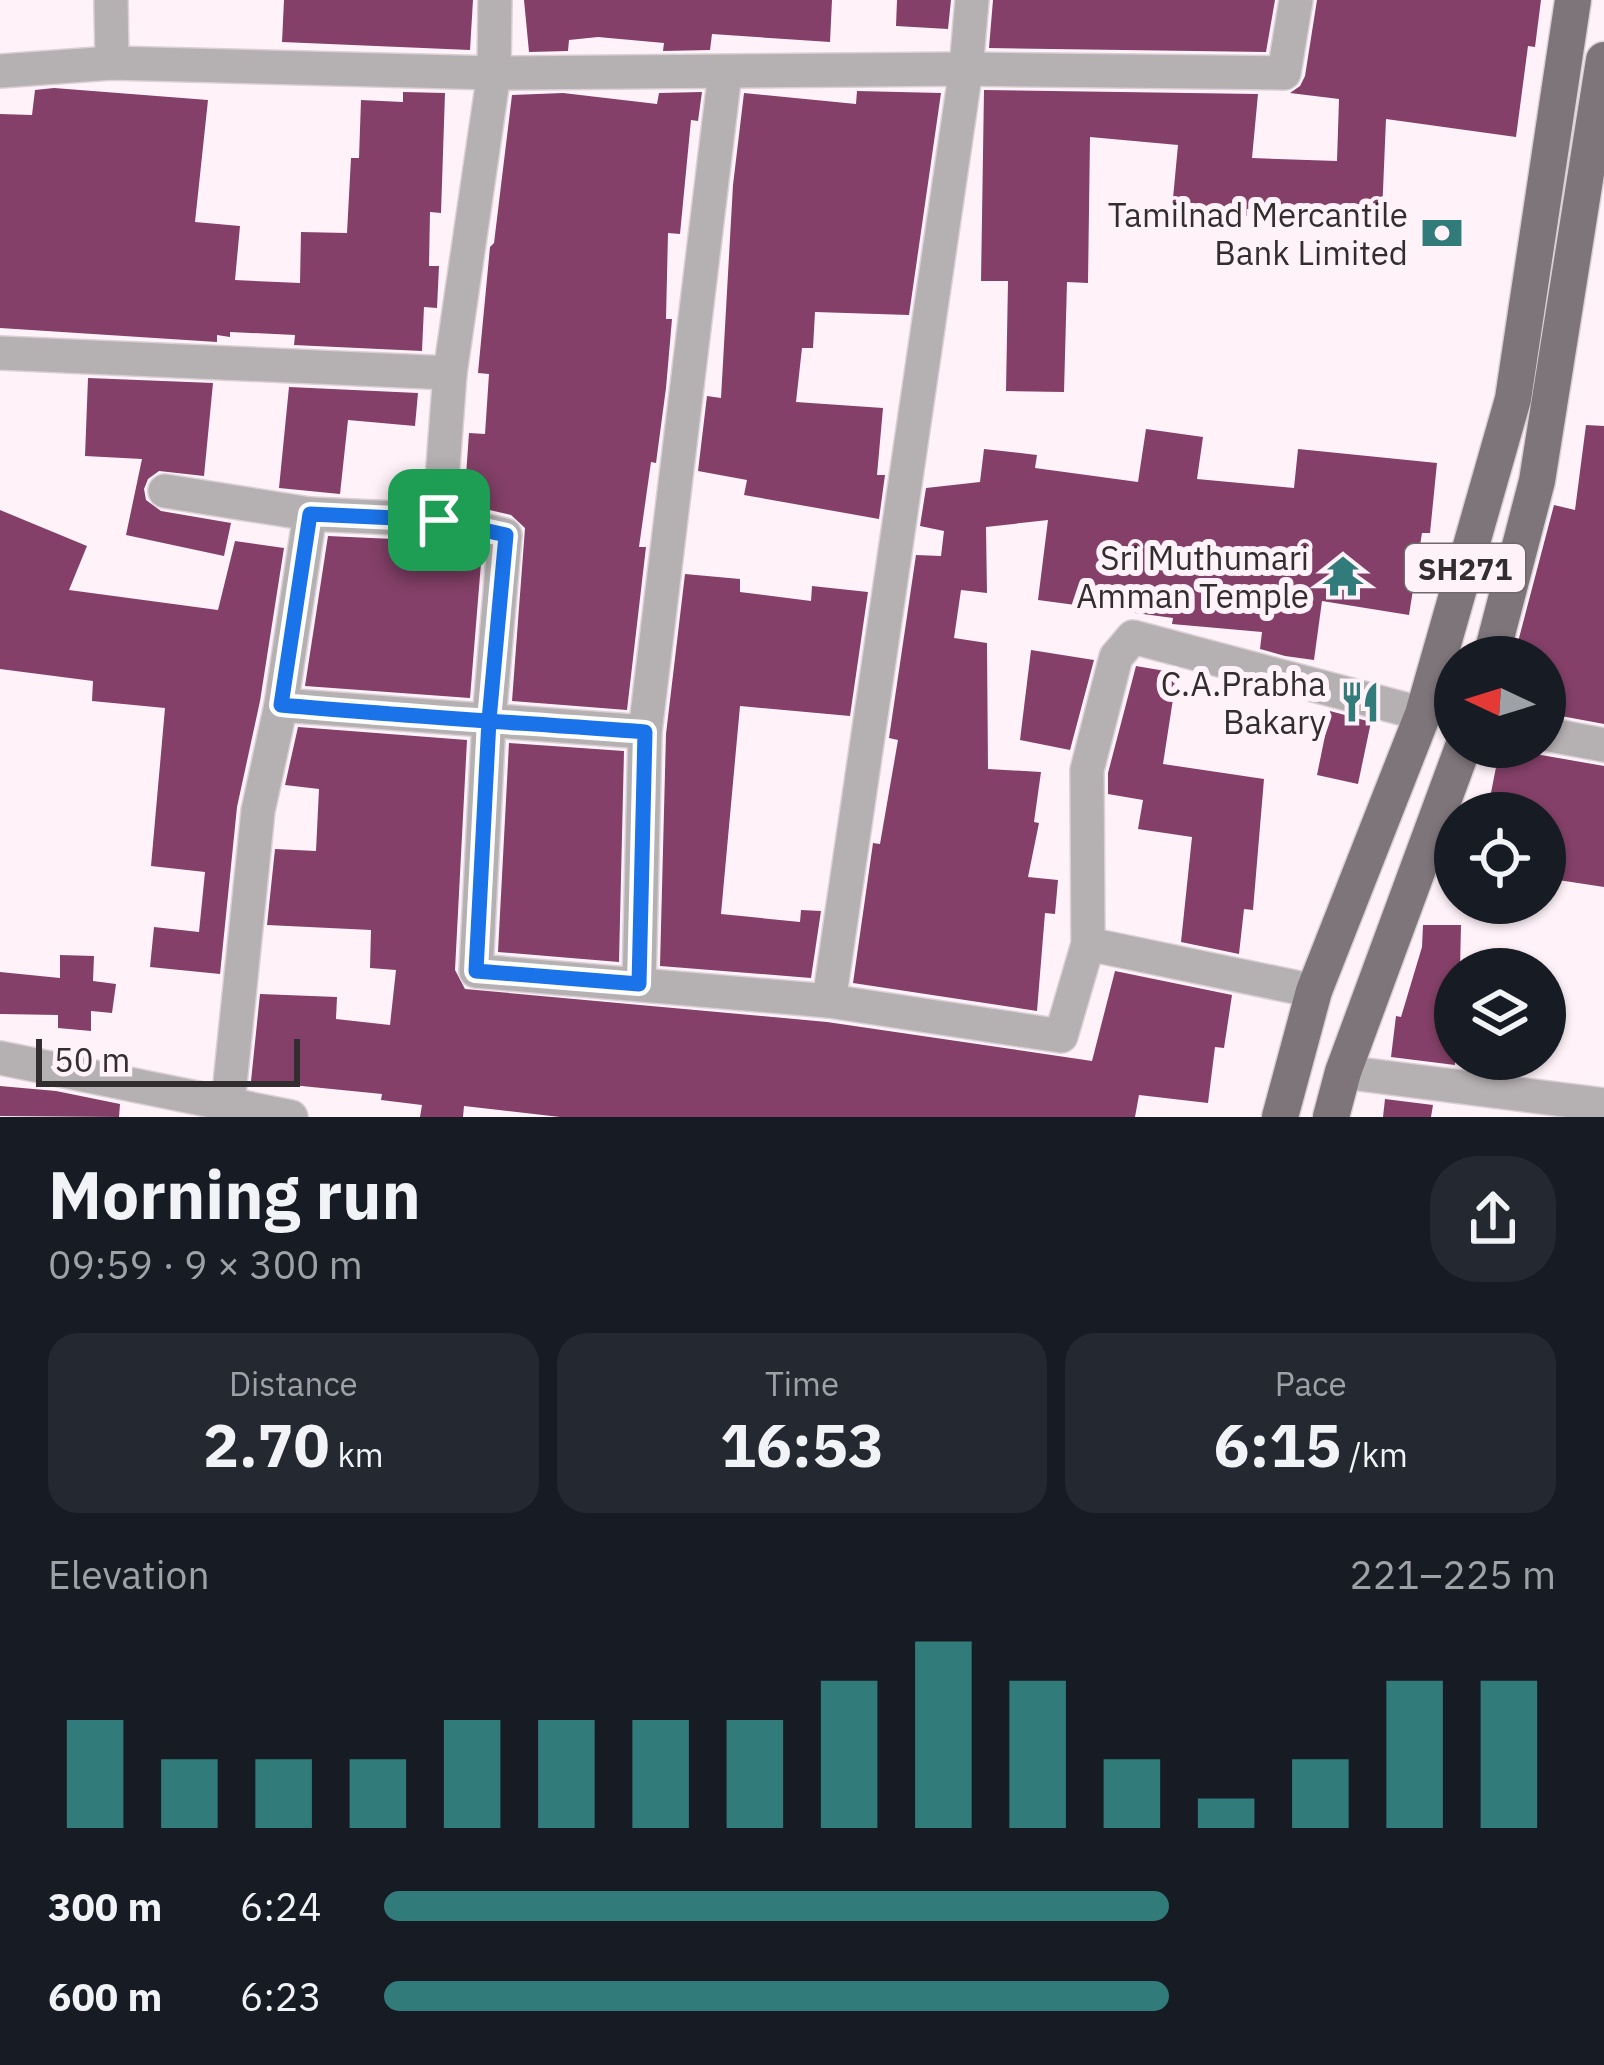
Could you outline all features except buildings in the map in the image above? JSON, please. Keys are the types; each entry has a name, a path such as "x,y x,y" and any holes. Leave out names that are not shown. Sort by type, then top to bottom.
{"main road":[{"name":"SH271","path":"1280,1117 1314,991 1424,714 1513,399 1573,0"},
{"path":"1497,636 1538,481 1604,60"},
{"path":"1331,1117 1343,1072 1455,768"}],"street":[{"path":"111,0 112,63"},
{"path":"439,520 450,373 494,73 495,0"},
{"path":"830,1001 972,0"},
{"path":"0,71 112,63 494,73 965,69 1284,73 1296,0"},
{"path":"639,984 645,732 724,73"},
{"path":"0,353 450,373"},
{"path":"165,491 310,514 439,520 506,535 489,720 476,971 830,1001 1060,1036 1088,944 1087,770 1116,657 1133,637 1424,714"},
{"path":"228,1103 258,811 281,705 310,514"},
{"path":"281,705 645,732"},
{"path":"1566,738 1604,745"},
{"path":"1088,944 1314,991"},
{"path":"0,1058 291,1117"},
{"path":"1343,1072 1604,1105"}],"place":[{"name":"Tamilnad Mercantile Bank Limited","path":"1442,233"},
{"name":"Sri Muthumari Amman Temple","path":"1343,576"},
{"name":"C.A.Prabha Bakary","path":"1360,702"}],"route":[{"path":"439,520 310,514 281,705 388,714 489,720 645,732 639,984 476,971 489,720 506,535 439,520"}]}
